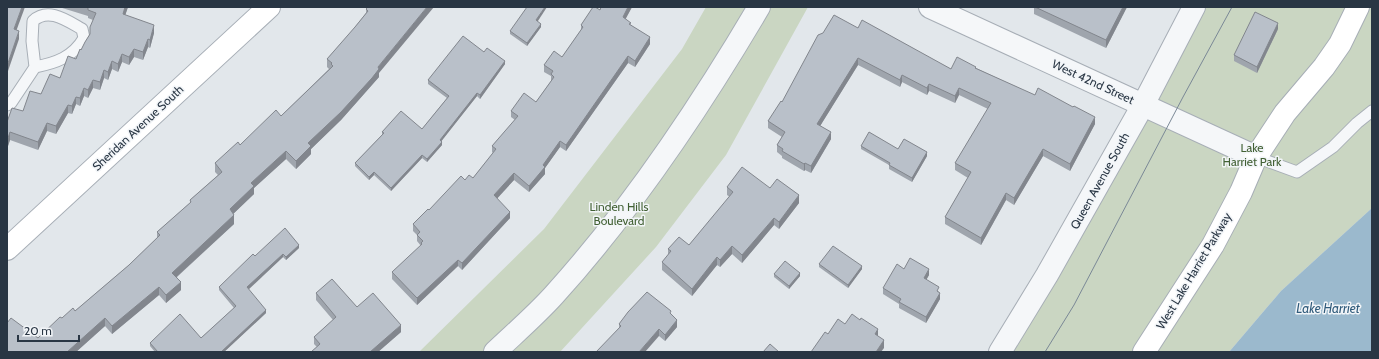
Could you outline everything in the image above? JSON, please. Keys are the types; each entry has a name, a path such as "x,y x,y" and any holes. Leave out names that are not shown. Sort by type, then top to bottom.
{"street":[{"name":"Sheridan Avenue South","path":"7,249 270,7"},
{"path":"496,352 553,295 616,221 724,66 759,7"},
{"name":"West 42nd Street","path":"930,7 1256,157"},
{"name":"Queen Avenue South","path":"1000,352 1047,275 1143,105 1194,7"},
{"name":"West Lake Harriet Parkway","path":"1144,352 1213,245 1241,192 1256,157 1285,114 1324,67 1340,44 1358,7"}],"lane":[{"path":"7,105 11,103 35,67 31,30 33,21 39,15 50,14 82,29 84,38 79,47 67,56 50,64 35,67"},
{"path":"1256,157 1297,172 1332,147 1372,111"}],"green space":[{"name":"Linden Hills Boulevard","path":"706,7 808,7 726,155 656,247 560,352 419,352 544,229 682,49"},
{"name":"Lake Harriet Park","path":"1194,7 1372,7 1372,208 1281,291 1229,352 1000,352"}],"water":[{"name":"Lake Harriet","path":"1372,208 1372,352 1229,352 1281,291"}],"building":[{"path":"7,7 22,7 14,29 19,31 7,66"},
{"path":"85,7 125,7 123,14 154,25 150,40 148,39 143,52 134,49 129,57 122,54 118,64 112,61 108,72 104,70 100,82 93,80 88,90 84,88 80,98 76,97 72,106 68,105 56,126 47,123 38,142 10,132 7,141 7,122 12,108 23,111 30,91 41,94 50,74 60,78 68,56 76,59 80,49 81,50 90,34 90,27 96,13"},
{"path":"368,7 427,7 378,67 379,69 372,78 341,112 308,143 311,146 296,161 286,151 251,183 254,186 230,209 234,215 172,273 181,282 166,295 159,287 112,326 105,318 67,352 7,352 7,323 11,318 38,338 60,317 62,318 73,308 75,311 129,265 160,235 157,232 222,172 215,163 238,142 240,145 276,110 281,116 333,66 327,59 368,11 366,9"},
{"path":"527,7 545,7 536,20 541,24 527,43 510,31"},
{"path":"593,7 600,10 601,7 628,7 623,17 631,23 629,24 650,37 635,61 628,56 566,145 560,141 543,165 545,167 529,186 514,173 494,195 510,212 462,263 458,260 417,298 392,272 422,244 421,243 423,241 417,235 420,232 413,224 428,209 429,210 461,176 465,180 469,175 473,178 496,149 492,146 518,116 511,111 524,93 536,102 554,77 551,74 553,71 544,65 554,51 562,57 583,27 581,25"},
{"path":"1035,7 1123,7 1106,40"},
{"path":"1255,12 1278,23 1257,67 1234,55"},
{"path":"834,15 858,28 862,20 951,69 957,57 976,67 975,68 1035,95 1038,88 1095,117 1070,164 1043,149 1014,198 1006,193 981,238 945,217 971,172 955,163 991,103 959,88 955,96 929,84 927,88 902,75 900,80 858,58 817,124 831,132 811,166 805,163 804,164 782,151 783,149 777,145 785,132 768,121 781,101 782,102 818,35 823,33"},
{"path":"463,36 484,52 487,48 505,61 480,95 477,93 440,140 442,142 427,159 422,155 391,188 374,172 369,177 355,163 384,133 382,132 401,111 422,129 449,96 428,80"},
{"path":"869,132 898,149 904,139 927,152 912,178 889,165 890,163 861,146"},
{"path":"742,167 770,188 777,179 799,195 779,222 774,218 742,255 732,246 720,260 717,257 692,289 662,262 671,251 668,249 679,237 689,245 733,192 727,187"},
{"path":"285,228 299,245 286,257 283,254 247,287 266,310 221,352 158,352 150,343 180,314 201,338 236,306 219,287 253,254 255,256"},
{"path":"833,246 862,266 848,285 819,264"},
{"path":"910,258 929,269 924,278 939,287 937,291 940,293 926,317 899,302 901,299 883,288 897,264 904,269"},
{"path":"785,261 800,273 789,286 774,274"},
{"path":"332,279 357,307 373,293 401,325 370,352 311,352 320,344 314,337 336,317 316,293"},
{"path":"647,292 671,311 670,313 677,320 665,335 659,329 639,352 596,352 621,326 619,324 628,312"},
{"path":"852,314 878,329 875,334 884,340 876,352 811,352 825,332 828,334 838,319 845,324"},
{"path":"770,344 779,352 763,352"}],"tram line":[{"path":"1045,352 1074,305 1232,7"}]}
